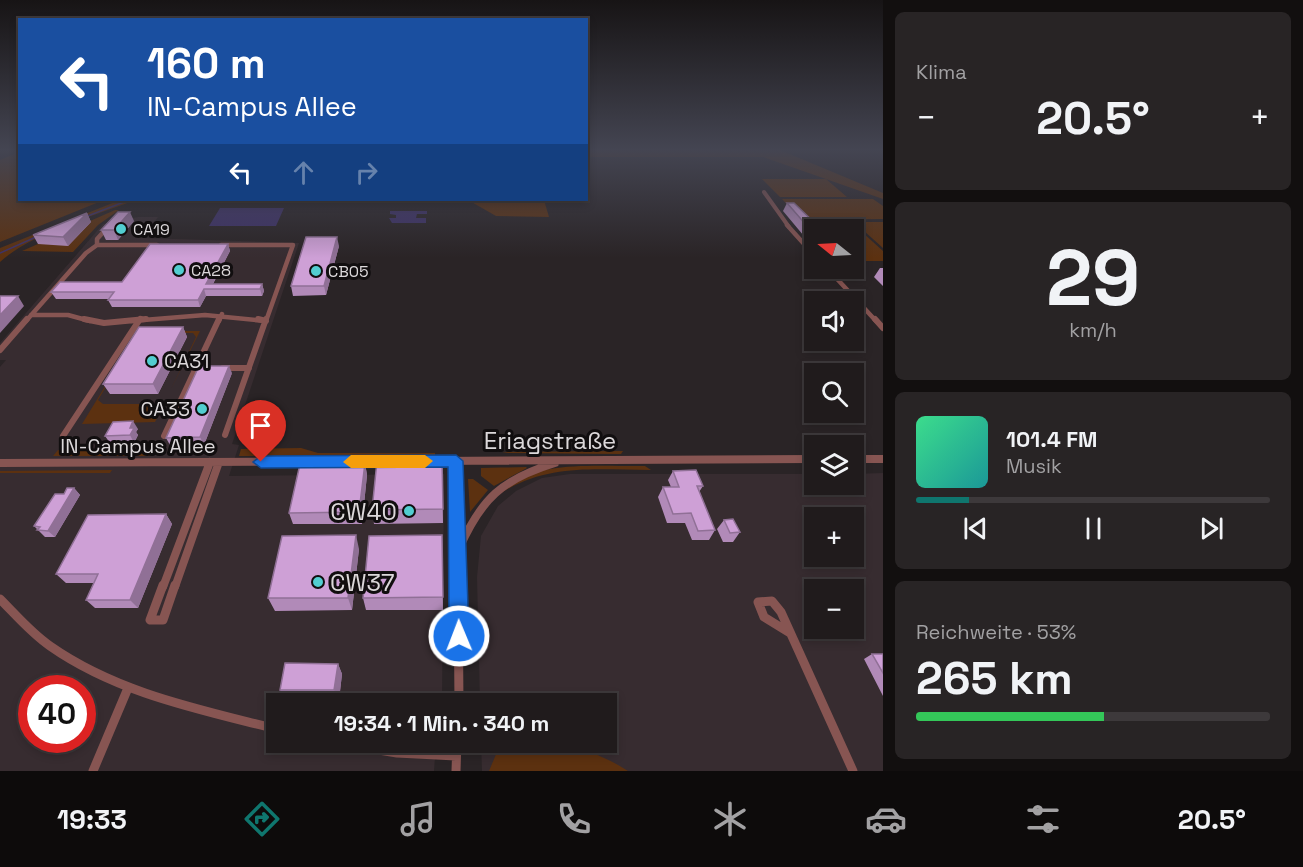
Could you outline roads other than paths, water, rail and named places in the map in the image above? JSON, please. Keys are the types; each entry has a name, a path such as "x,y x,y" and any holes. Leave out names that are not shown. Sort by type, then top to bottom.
{"street":[{"path":"764,192 783,220 804,244"},
{"path":"97,245 97,239 114,222"},
{"path":"0,350 86,253 97,245 168,245"},
{"path":"214,245 293,245 225,435"},
{"path":"837,279 883,328"},
{"path":"30,315 69,315 85,321 102,323 141,318 222,314 266,321"},
{"path":"164,436 222,314"},
{"path":"63,436 141,318"},
{"path":"196,368 206,368"},
{"path":"217,368 249,368"},
{"name":"Eriagstraße","path":"459,693 456,461 804,459"},
{"path":"864,459 883,459"},
{"path":"457,553 474,515 494,491 522,473 564,460"},
{"name":"IN-Campus Allee","path":"0,463 399,461"},
{"path":"422,461 456,461"},
{"path":"210,462 150,620 162,620 219,462"},
{"path":"0,599 49,645 98,675 171,702 266,726"},
{"path":"790,633 853,771"},
{"path":"93,771 129,687"},
{"path":"397,753 456,756"},
{"path":"456,753 456,771"}],"waterway":[{"path":"85,217 126,201"},
{"path":"0,253 36,237"}],"place":[{"name":"CA19","path":"121,229"},
{"name":"CA28","path":"179,270"},
{"name":"CB05","path":"316,271"},
{"name":"CA31","path":"152,361"},
{"name":"CA33","path":"202,409"},
{"name":"CW40","path":"409,511"},
{"name":"CW37","path":"318,582"}]}
